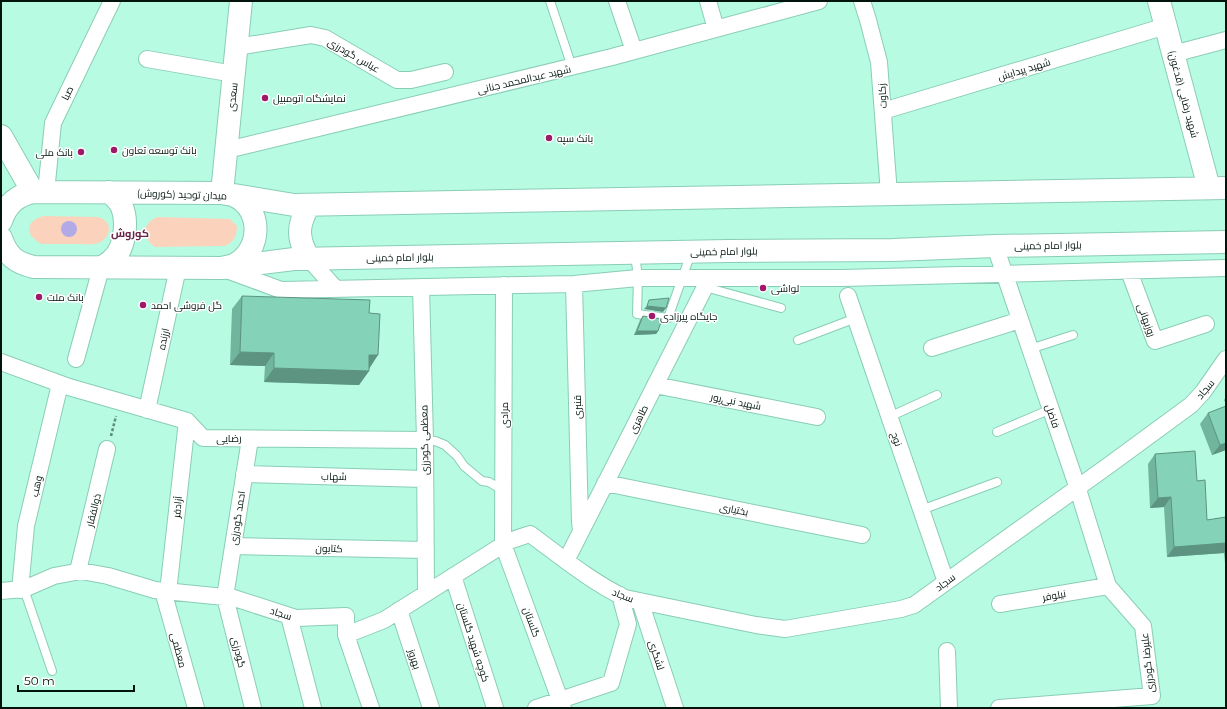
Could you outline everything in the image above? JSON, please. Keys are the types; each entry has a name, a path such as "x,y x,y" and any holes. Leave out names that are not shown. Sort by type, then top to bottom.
{"main road":[{"name":"سعدی","path":"228,194 227,150 241,1"},
{"name":"(قدغون) شهید رضایی","path":"1159,1 1173,54 1218,188"},
{"path":"1,136 39,192"},
{"path":"228,194 294,205 309,205 1218,188"},
{"name":"میدان توحید (کوروش)","path":"1,221 4,212 12,202 22,194 39,192 152,192 228,194 244,202 252,212 256,224 256,236 252,248 244,258 234,265 222,268 34,268 22,264 4,252"},
{"path":"101,268 113,260 117,254 122,243 124,230 122,208 120,203 109,192"},
{"path":"152,192 139,207 136,214 133,231 135,244 139,255 153,268"},
{"path":"309,205 301,220 300,235 303,246 310,259"},
{"name":"بلوار امام خمینی","path":"222,268 294,259 893,250 995,246 1226,242"}],"street":[{"name":"صبا","path":"39,192 53,122 112,1"},
{"path":"617,1 634,51"},
{"path":"708,1 716,29"},
{"name":"شهید عبدالمحمد جنانی","path":"227,150 634,51 716,29 782,6 819,1"},
{"name":"زکاوت","path":"862,1 879,62 889,194"},
{"name":"شهید پیدایش","path":"883,111 1166,26"},
{"name":"عباس گودرزی","path":"237,47 311,35 325,38 397,80 411,80 444,72"},
{"path":"1173,54 1226,40"},
{"path":"147,59 234,74"},
{"name":"فاضل","path":"995,246 1077,488 1108,586"},
{"path":"891,276 893,250"},
{"path":"310,259 336,289"},
{"path":"76,359 101,268"},
{"name":"ارزنده","path":"147,410 178,268"},
{"path":"222,268 281,290 574,284 638,278 682,278 708,282 1226,268"},
{"name":"روزبهانی","path":"1129,271 1155,341 1206,324"},
{"name":"طاهری","path":"566,561 708,282"},
{"name":"قنبری","path":"574,284 580,522 582,530"},
{"name":"مرادی","path":"503,544 504,285"},
{"name":"معظمی گودرزی","path":"421,287 425,440 426,593"},
{"name":"نوح","path":"848,296 946,582"},
{"path":"932,348 1020,320"},
{"name":"سجاد","path":"1,591 22,590 54,576 81,571 108,576 155,590 234,598 296,618 346,616 346,635 384,620 503,544 530,534 604,587 620,595 640,601 748,623 785,629 901,609 914,605 1191,405 1207,388 1226,359"},
{"name":"رضایی","path":"1,362 60,384 186,421 203,438 425,440"},
{"name":"وهب","path":"22,590 26,526 60,384"},
{"name":"شهید نبی‌پور","path":"655,385 816,417"},
{"name":"آزادفر","path":"165,591 186,421"},
{"name":"احمد گودرزی","path":"225,597 250,438"},
{"name":"ذوالفقار","path":"78,571 107,450"},
{"name":"شهاب","path":"244,474 425,479"},
{"name":"بختیاری","path":"605,484 862,535"},
{"name":"گلستان","path":"503,544 562,704"},
{"name":"کتایون","path":"233,546 426,550"},
{"name":"کوچه شهید گلستان","path":"453,576 495,708"},
{"name":"نیلوفر","path":"1000,604 1108,586"},
{"name":"علیرضا گودرزی","path":"999,708 1115,704 1152,696 1143,626 1108,586"},
{"name":"معظمی","path":"165,591 196,708"},
{"path":"536,708 562,704 611,683 628,624 620,595"},
{"name":"گودرزی","path":"225,597 253,708"},
{"name":"لشگری","path":"640,601 675,708"},
{"name":"بهروز","path":"399,610 431,708"},
{"path":"289,616 313,708"},
{"path":"346,635 371,708"},
{"path":"947,651 949,708"}],"lane":[{"path":"550,1 572,67"},
{"path":"634,253 638,278 637,314 668,318 691,252"},
{"path":"708,282 781,308"},
{"path":"798,340 856,318"},
{"path":"1030,349 1073,335"},
{"path":"890,417 937,396"},
{"path":"997,432 1050,409"},
{"path":"425,440 435,441 445,445 457,456 464,466 482,481 489,482 504,491"},
{"path":"921,510 997,482"},
{"path":"22,590 52,671"}],"path":[{"path":"107,450 120,402"}],"shaded area":[{"path":"44,216 98,217 107,222 109,231 105,239 95,244 42,244 32,237 29,229 33,221"},
{"path":"157,217 230,219 237,226 236,233 233,241 225,246 155,247 147,239 145,231 148,223"},
{"path":"66,221 72,221 77,226 75,235 72,237 66,237 61,232 61,226"}],"building":[{"path":"242,296 370,300 369,313 380,314 378,355 369,355 369,371 274,368 274,353 240,352"},
{"path":"669,298 666,308 647,306 649,300"},
{"path":"643,316 662,319 658,331 637,331"},
{"path":"1226,406 1226,443 1220,445 1208,413"},
{"path":"1195,451 1197,481 1205,480 1207,520 1226,517 1226,543 1174,547 1171,497 1158,498 1155,454"}],"place":[{"name":"نمایشگاه اتومبیل","path":"265,98"},
{"name":"بانک سپه","path":"549,138"},
{"name":"بانک توسعه تعاون","path":"114,150"},
{"name":"بانک ملی","path":"81,152"},
{"name":"لواشی","path":"763,288"},
{"name":"بانک ملت","path":"39,297"},
{"name":"گل فروشی احمد","path":"143,305"},
{"name":"جایگاه پیرزادی","path":"652,316"}],"district":[{"name":"کوروش","path":"130,233"}]}
